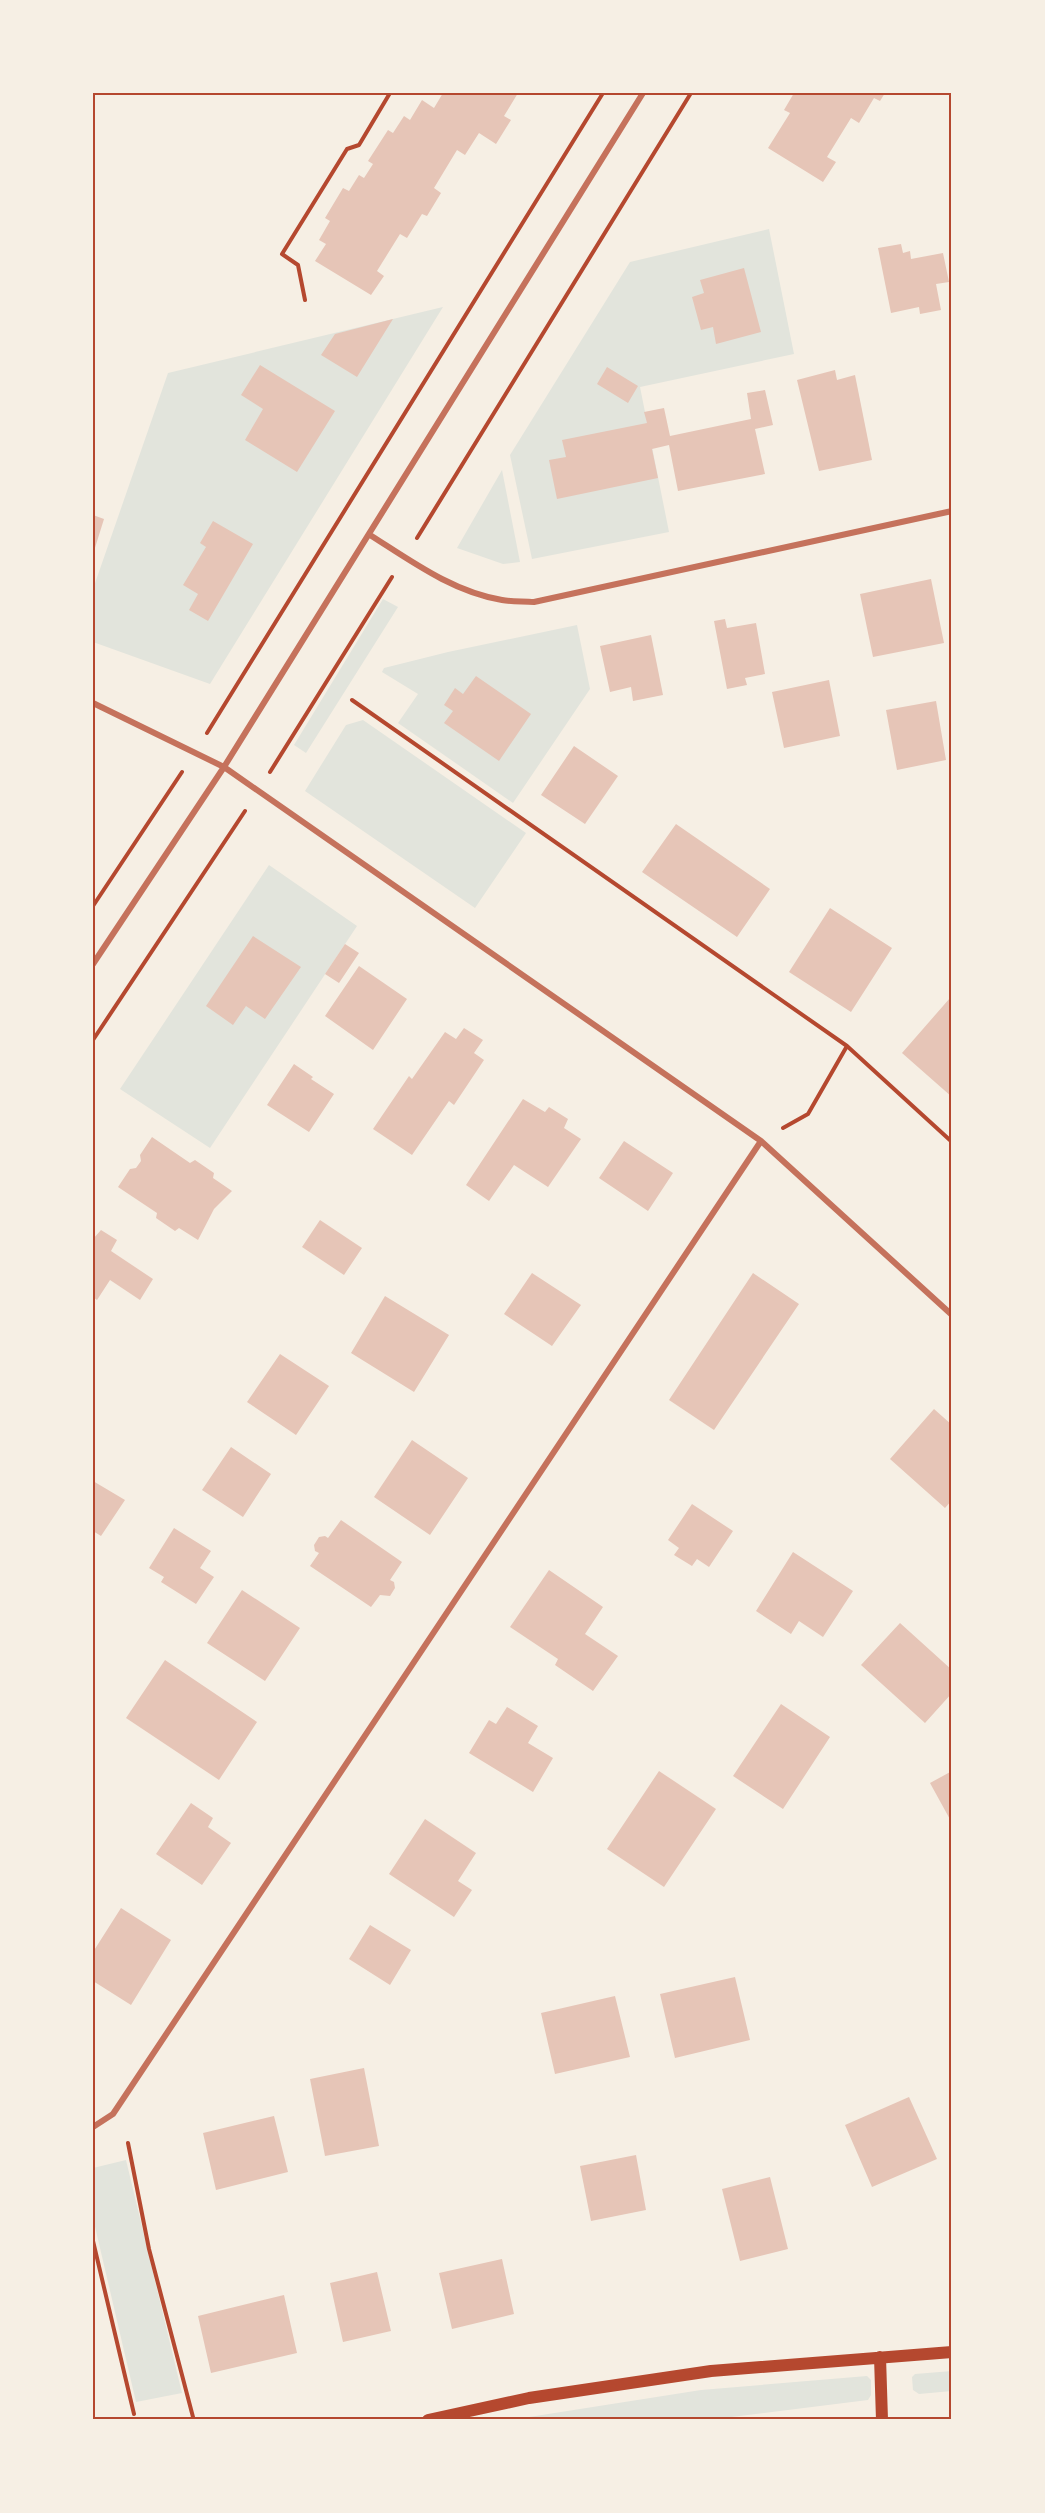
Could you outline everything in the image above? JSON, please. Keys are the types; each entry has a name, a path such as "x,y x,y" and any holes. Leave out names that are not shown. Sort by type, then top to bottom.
{"main road":[{"path":"428,2420 529,2398 711,2371 952,2352"},
{"path":"880,2357 882,2420"}],"street":[{"path":"93,964 224,767 370,536 643,93"},
{"path":"370,536 430,573 464,590 501,600 534,602 822,538 952,512"},
{"path":"93,703 224,767 761,1142 952,1315"},
{"path":"93,2127 113,2114 761,1142"}],"path":[{"path":"305,300 298,266 282,254 347,149 359,145 390,93"},
{"path":"226,704 603,93"},
{"path":"431,516 691,93"},
{"path":"289,743 380,597"},
{"path":"352,700 847,1046 952,1142"},
{"path":"93,906 150,821"},
{"path":"93,1041 227,838"},
{"path":"761,1142 808,1114 847,1046"},
{"path":"128,2142 148,2249 193,2417"},
{"path":"93,2241 134,2414"}],"shaded area":[{"path":"769,229 794,354 640,387 669,532 532,559 510,455 630,262"},
{"path":"443,307 210,684 93,642 93,589 168,373"},
{"path":"502,470 520,562 503,564 457,548"},
{"path":"383,599 398,607 306,753 294,745"},
{"path":"577,625 590,689 513,803 398,723 418,694 382,672 384,668"},
{"path":"363,720 526,833 475,908 305,791 346,725"},
{"path":"269,865 357,926 210,1148 120,1089"},
{"path":"126,2160 182,2393 136,2402 93,2218 93,2168"},
{"path":"952,2371 952,2391 919,2394 913,2390 912,2377 915,2374"},
{"path":"867,2376 871,2380 871,2395 868,2400 707,2420 510,2420 701,2390"}],"building":[{"path":"443,93 518,93 504,116 511,120 496,144 479,133 465,155 457,150 434,188 441,193 427,216 422,214 407,238 400,234 377,271 384,276 371,295 315,261 326,244 319,240 330,221 325,218 343,188 349,191 359,175 364,178 373,164 368,161 388,130 393,133 404,116 410,120 422,100 434,108"},
{"path":"794,93 885,93 880,101 874,98 859,123 851,118 827,157 836,162 823,182 768,148 790,113 784,110"},
{"path":"901,244 903,253 910,251 911,259 943,253 949,282 936,284 941,310 920,314 919,307 891,313 878,248"},
{"path":"744,268 761,332 716,344 713,327 701,330 692,297 704,293 700,280"},
{"path":"393,319 357,377 321,355 335,334"},
{"path":"260,365 335,411 297,472 245,440 263,409 241,395"},
{"path":"607,367 638,386 628,403 597,384"},
{"path":"835,370 837,380 855,375 872,460 819,471 797,380"},
{"path":"765,390 773,425 755,429 765,474 678,491 669,445 652,449 658,478 557,499 549,460 566,457 562,440 647,423 644,412 664,408 670,436 751,419 747,393"},
{"path":"93,515 104,519 94,551 93,551"},
{"path":"213,521 253,544 208,621 189,610 198,594 183,585 206,547 200,543"},
{"path":"931,579 944,643 873,657 860,594"},
{"path":"725,619 727,628 756,623 765,674 745,678 747,685 727,689 714,621"},
{"path":"651,635 663,695 633,701 631,687 610,692 600,646"},
{"path":"476,676 531,714 499,761 444,723 453,711 444,705 455,688 463,694"},
{"path":"829,680 840,736 784,748 772,692"},
{"path":"936,701 946,760 897,770 886,710"},
{"path":"574,746 618,776 585,824 541,795"},
{"path":"676,824 770,889 737,937 642,872"},
{"path":"830,908 892,948 851,1012 789,972"},
{"path":"253,936 301,967 265,1019 246,1006 233,1025 206,1006"},
{"path":"345,944 359,953 339,983 325,974"},
{"path":"359,966 407,999 373,1050 325,1016"},
{"path":"950,998 952,999 952,1097 902,1053"},
{"path":"464,1028 483,1040 474,1053 484,1060 454,1105 449,1101 412,1155 373,1129 409,1076 412,1079 445,1032 456,1039"},
{"path":"294,1064 334,1094 309,1132 267,1105"},
{"path":"523,1099 545,1112 549,1107 568,1119 564,1128 581,1139 548,1187 514,1165 489,1201 466,1185"},
{"path":"152,1137 190,1163 195,1160 214,1173 213,1178 232,1191 214,1209 198,1240 179,1228 175,1231 156,1218 157,1213 118,1187 130,1169 136,1168 141,1161 140,1155"},
{"path":"624,1141 673,1173 648,1211 599,1178"},
{"path":"320,1220 362,1248 344,1275 302,1247"},
{"path":"101,1230 117,1240 111,1251 153,1279 140,1300 110,1280 97,1300 93,1297 93,1239"},
{"path":"532,1273 581,1305 552,1346 504,1314"},
{"path":"753,1273 799,1304 714,1430 669,1400"},
{"path":"385,1296 449,1335 414,1392 351,1353"},
{"path":"280,1354 329,1386 296,1435 247,1402"},
{"path":"934,1409 952,1425 952,1500 945,1508 890,1459"},
{"path":"412,1440 468,1478 430,1535 374,1497"},
{"path":"231,1447 271,1474 243,1517 202,1490"},
{"path":"93,1481 125,1500 101,1536 93,1531"},
{"path":"692,1504 733,1531 709,1567 697,1559 692,1566 674,1555 679,1548 668,1540"},
{"path":"341,1520 402,1562 390,1580 394,1582 395,1588 390,1596 380,1595 371,1607 310,1566 319,1553 315,1551 314,1545 319,1537 328,1538"},
{"path":"174,1528 211,1551 200,1568 214,1577 196,1604 161,1582 164,1577 149,1568"},
{"path":"793,1552 853,1591 823,1637 799,1621 791,1634 756,1611"},
{"path":"549,1570 603,1607 585,1634 618,1656 593,1691 555,1665 558,1659 510,1627"},
{"path":"242,1590 300,1628 265,1681 207,1643"},
{"path":"900,1623 952,1670 952,1693 925,1723 861,1665"},
{"path":"165,1660 257,1722 219,1780 126,1718"},
{"path":"781,1704 830,1737 783,1809 733,1776"},
{"path":"507,1707 538,1726 528,1743 553,1758 533,1792 469,1753 489,1720 496,1724"},
{"path":"659,1771 716,1809 664,1887 607,1849"},
{"path":"952,1771 952,1823 930,1783"},
{"path":"191,1803 213,1818 208,1827 231,1843 202,1885 156,1854"},
{"path":"425,1819 476,1853 458,1881 472,1890 454,1917 389,1874"},
{"path":"121,1908 171,1940 131,2005 93,1981 93,1952"},
{"path":"370,1925 411,1950 390,1985 349,1959"},
{"path":"735,1977 750,2040 675,2058 660,1994"},
{"path":"615,1996 630,2057 555,2074 541,2013"},
{"path":"364,2068 379,2146 325,2156 310,2079"},
{"path":"909,2097 937,2159 872,2187 845,2125"},
{"path":"274,2116 288,2172 216,2190 203,2133"},
{"path":"636,2155 646,2210 591,2221 580,2166"},
{"path":"770,2177 788,2249 740,2261 722,2189"},
{"path":"502,2259 514,2314 452,2329 439,2273"},
{"path":"377,2272 391,2331 343,2342 330,2283"},
{"path":"284,2295 297,2353 211,2373 198,2316"}]}
